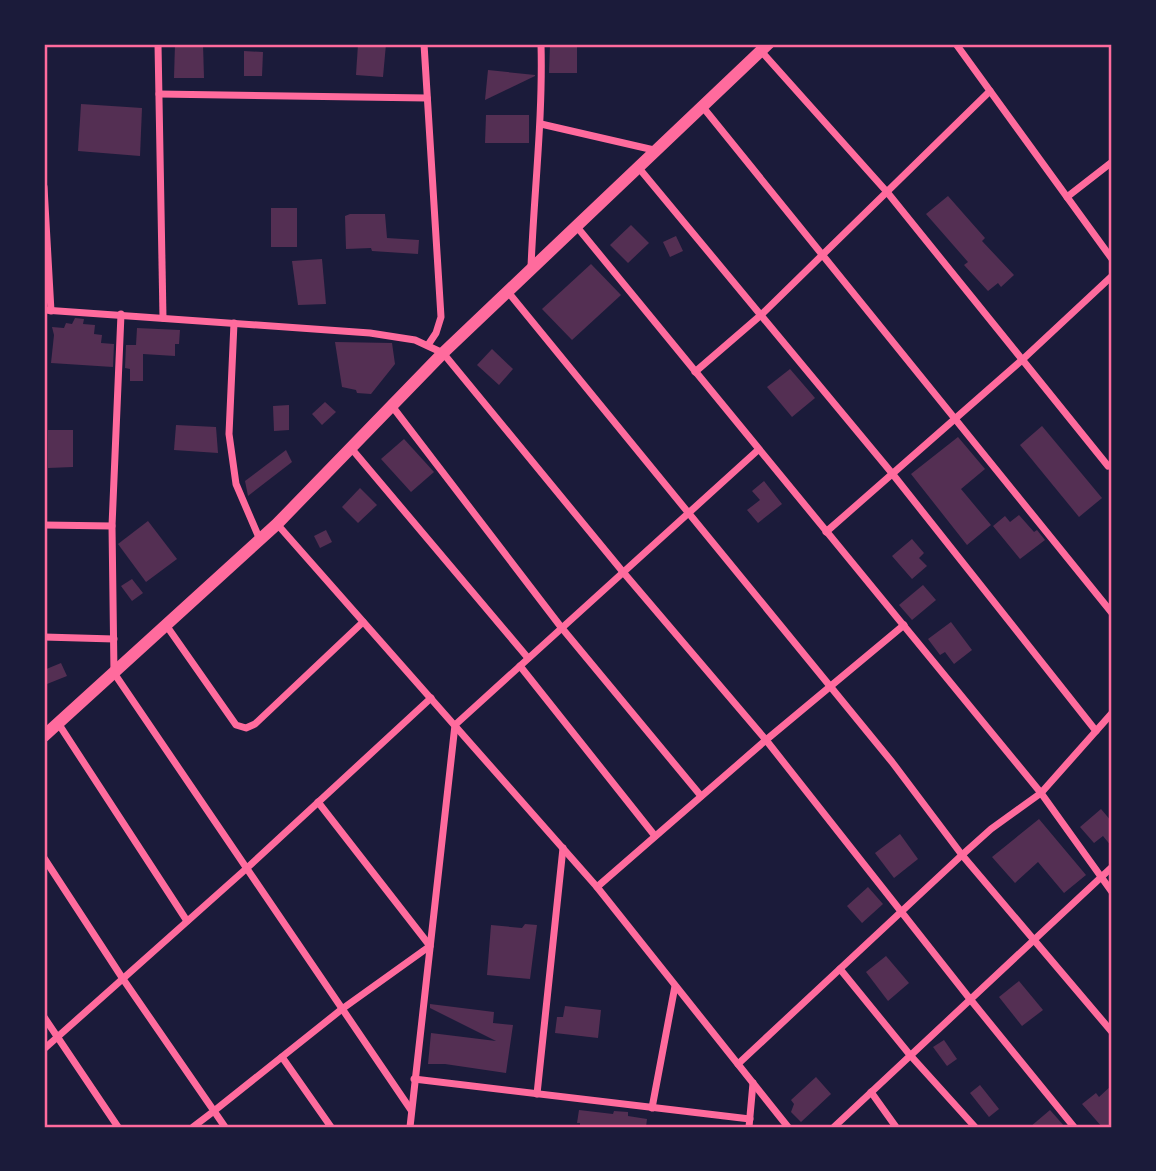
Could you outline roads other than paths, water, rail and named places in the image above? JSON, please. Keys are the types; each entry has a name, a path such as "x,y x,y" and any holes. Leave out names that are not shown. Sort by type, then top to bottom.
{"street":[{"path":"158,44 163,318"},
{"path":"424,44 441,317 436,334 428,345"},
{"path":"531,270 541,124 541,44"},
{"path":"956,44 1112,259"},
{"path":"44,736 277,524 443,353 764,47 887,192 1108,466"},
{"path":"695,372 761,315 990,91"},
{"path":"159,94 426,97"},
{"path":"702,106 1112,613"},
{"path":"541,124 654,150"},
{"path":"1067,197 1112,162"},
{"path":"638,166 891,472 1096,731"},
{"path":"44,187 48,310 370,333 415,340 443,353 623,572 766,740 1074,1127"},
{"path":"577,227 1041,793 1112,891"},
{"path":"826,532 891,472 1022,360 1112,276"},
{"path":"508,292 892,762 962,855 1112,1032"},
{"path":"121,314 113,526 114,673 411,1110"},
{"path":"234,323 229,434 236,484 260,540"},
{"path":"392,407 561,627 701,796"},
{"path":"351,449 528,658"},
{"path":"410,1127 454,725 758,450"},
{"path":"277,524 597,887 788,1127"},
{"path":"44,525 113,526"},
{"path":"166,625 236,725 246,728 255,724 363,622"},
{"path":"597,887 766,740 904,625"},
{"path":"44,637 114,639"},
{"path":"520,666 655,836"},
{"path":"44,1049 247,868 430,698"},
{"path":"738,1064 991,829 1041,793 1112,713"},
{"path":"58,723 187,921"},
{"path":"318,802 429,946"},
{"path":"537,1094 563,848"},
{"path":"44,858 225,1127"},
{"path":"834,1127 1112,867"},
{"path":"192,1127 342,1009 429,946"},
{"path":"840,969 910,1055 975,1127"},
{"path":"652,1108 675,986"},
{"path":"44,1017 118,1127"},
{"path":"282,1057 331,1127"},
{"path":"414,1079 652,1108 749,1123 753,1083"},
{"path":"871,1092 896,1127"}]}
